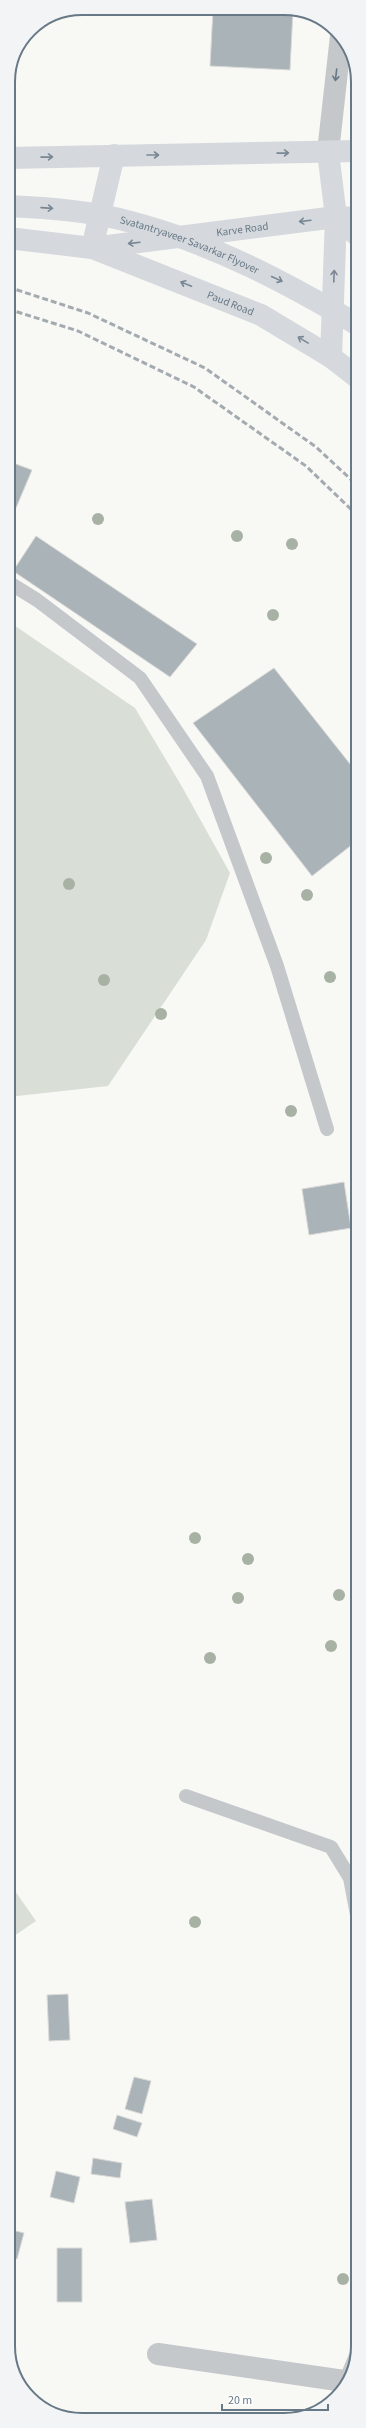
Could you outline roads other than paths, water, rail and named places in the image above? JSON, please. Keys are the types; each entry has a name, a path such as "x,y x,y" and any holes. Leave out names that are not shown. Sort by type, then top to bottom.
{"main road":[{"path":"15,158 351,151"},
{"path":"328,152 336,217 331,357"},
{"path":"92,248 114,155"},
{"name":"Svatantryaveer Savarkar Flyover","path":"15,206 61,209 139,224 212,250 297,289 351,321"},
{"path":"336,217 351,230"},
{"name":"Karve Road","path":"15,239 92,248 336,217 351,218"},
{"name":"Paud Road","path":"92,248 261,315 331,357 351,373"}],"street":[{"path":"328,152 340,46"},
{"path":"158,2354 338,2385"}],"lane":[{"path":"15,586 37,600 140,678 207,776 277,966 327,1129"},
{"path":"186,1796 331,1847 350,1878 351,1883"}],"railway":[{"path":"15,289 88,313 205,368 316,447 351,480"},
{"path":"15,311 78,331 194,387 306,466 351,509"}]}
